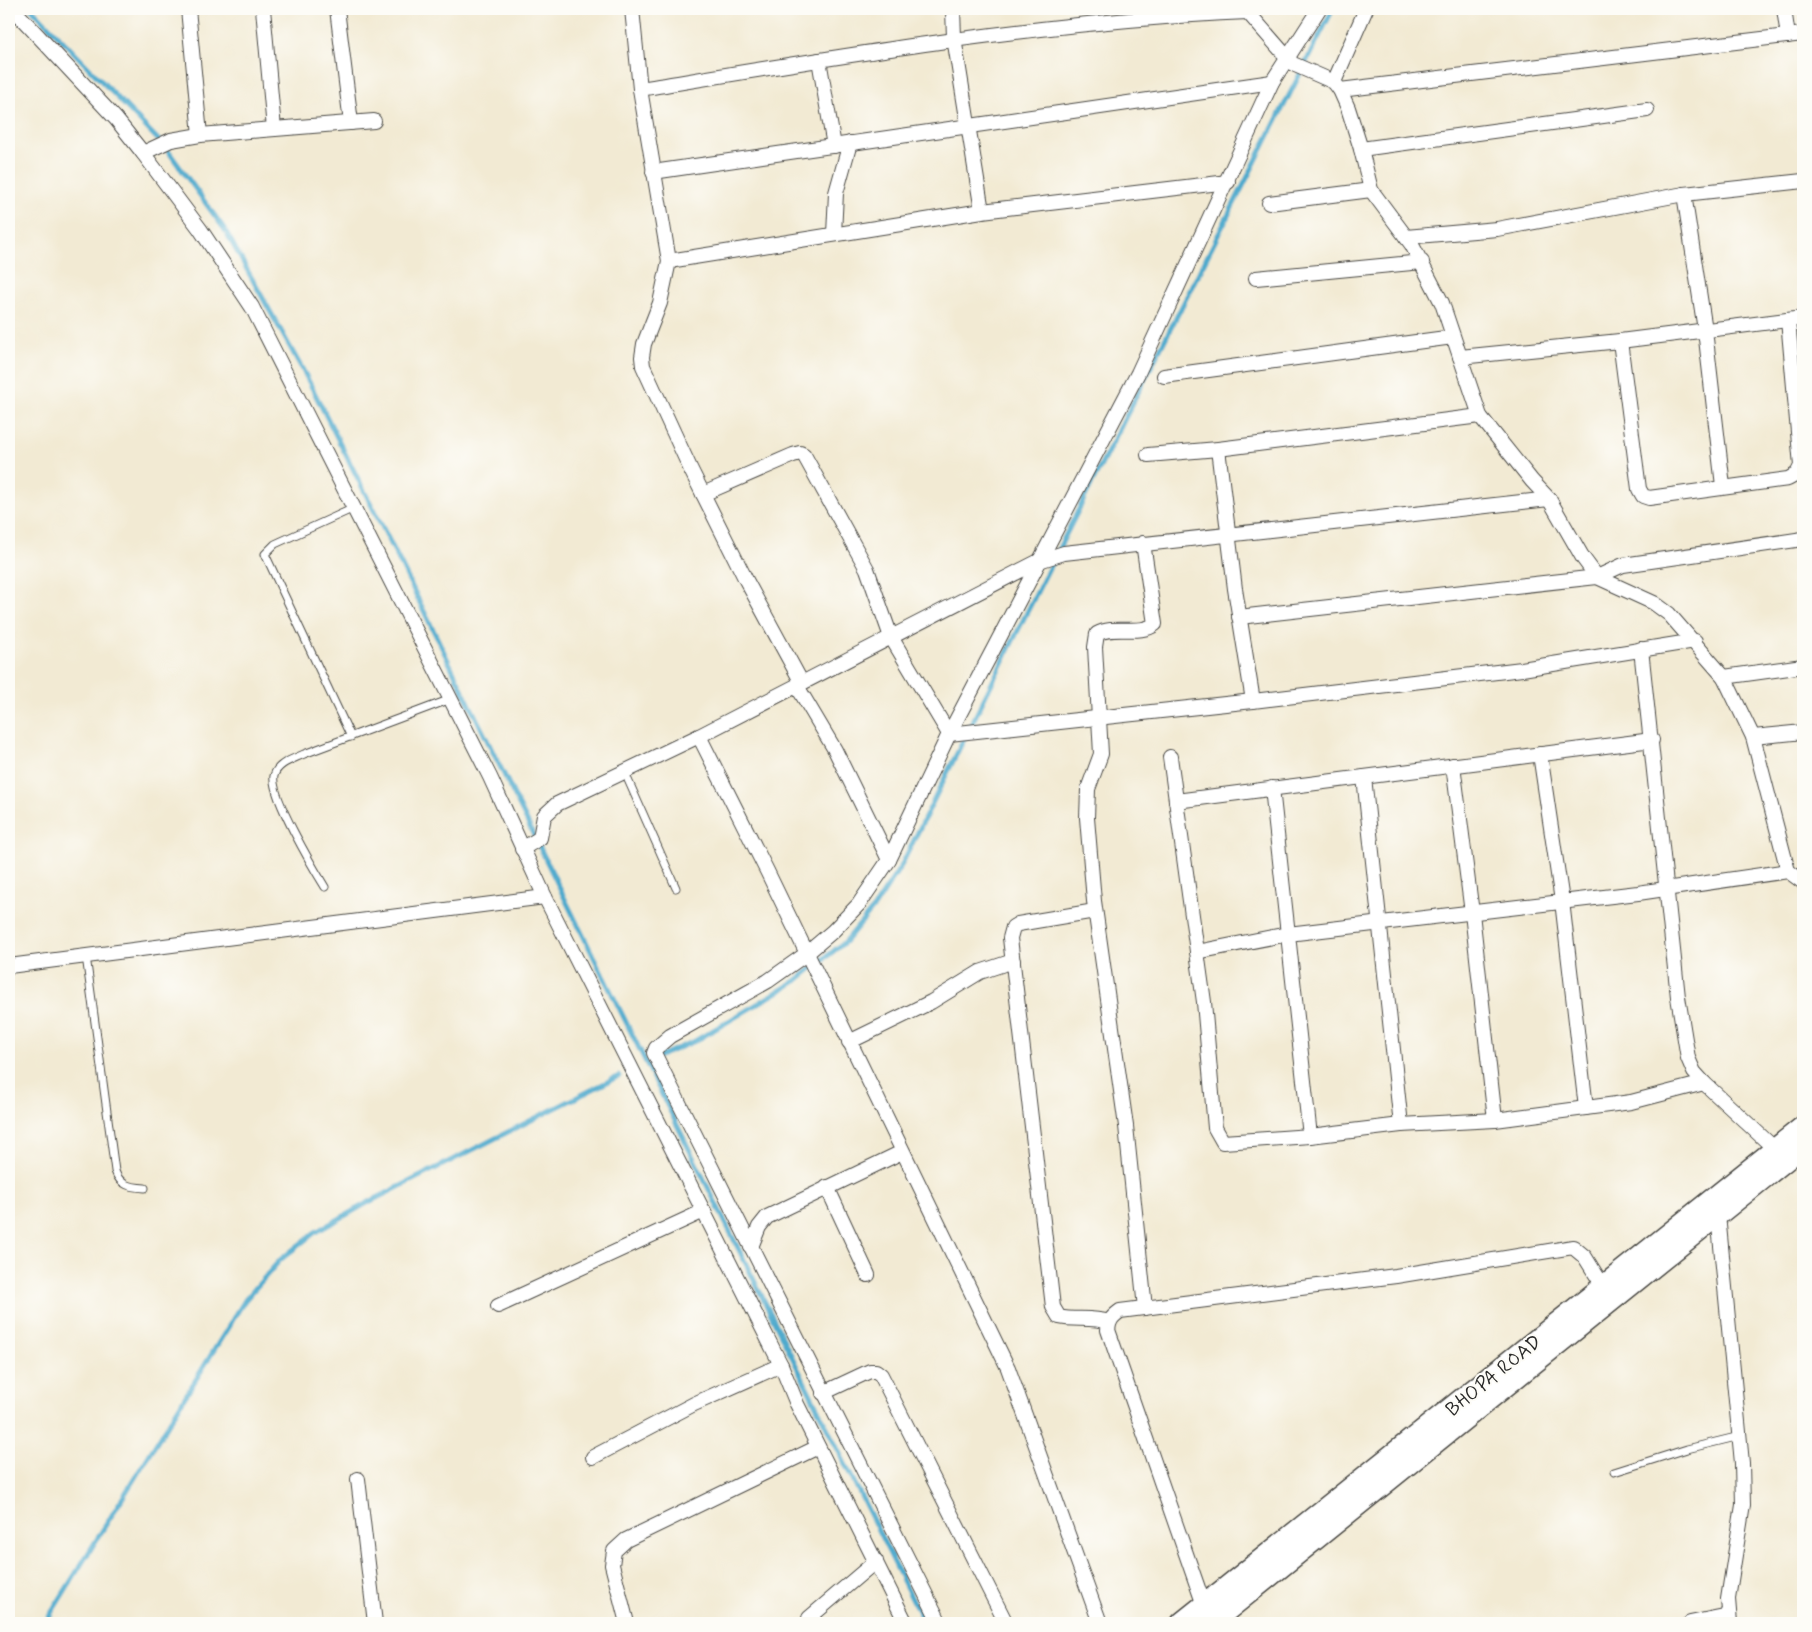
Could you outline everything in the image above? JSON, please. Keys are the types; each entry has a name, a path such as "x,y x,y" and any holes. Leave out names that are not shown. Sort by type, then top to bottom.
{"main road":[{"name":"BHOPA ROAD","path":"1209,1618 1603,1286 1803,1127"},
{"name":"BHOPA ROAD","path":"1182,1623 1209,1618 1803,1146"}],"street":[{"path":"13,9 116,119 154,147 200,229 252,307 490,776 532,844 545,897 782,1365 818,1447 906,1623"},
{"path":"188,9 200,135"},
{"path":"263,9 274,129"},
{"path":"337,9 351,123"},
{"path":"632,9 640,89 670,261 660,303 644,344 643,366 703,494 799,685 835,750 889,860"},
{"path":"953,9 954,38 982,211"},
{"path":"940,1623 654,1053 656,1048 670,1036 809,960 859,904 889,860 1138,373 1228,182 1272,82 1291,62 1319,9"},
{"path":"1366,9 1337,86 1348,108 1371,190 1422,262 1449,319 1480,416 1532,481 1549,499 1583,558 1597,577 1654,604 1669,614 1724,677 1754,737 1788,871 1803,882"},
{"path":"1784,9 1788,36"},
{"path":"640,89 954,38 1186,14 1247,10 1291,62 1337,86 1803,34"},
{"path":"819,60 834,146"},
{"path":"653,172 1272,82"},
{"path":"1361,149 1647,110"},
{"path":"154,147 200,135 374,121"},
{"path":"834,234 836,193 850,143"},
{"path":"1406,237 1497,229 1684,194 1803,181"},
{"path":"670,261 982,211 1228,182"},
{"path":"1269,202 1371,190"},
{"path":"1684,194 1705,330 1723,486"},
{"path":"1256,278 1422,262"},
{"path":"1460,357 1620,341 1803,318"},
{"path":"1620,341 1640,493 1649,498 1723,486 1788,479 1797,474 1801,466 1788,320"},
{"path":"1164,376 1454,337"},
{"path":"1148,456 1480,416"},
{"path":"1218,449 1239,617 1253,701"},
{"path":"703,494 792,455 800,453 804,455 867,569 891,637 953,733"},
{"path":"532,844 548,811 593,786 625,773 699,736 1044,559 1064,553 1143,543 1549,499"},
{"path":"1239,617 1597,577 1623,564 1803,539"},
{"path":"1143,543 1155,624 1148,628 1110,630 1097,634 1095,647 1100,760 1090,779 1087,803 1095,911 1126,1126 1145,1308"},
{"path":"953,733 1253,701 1522,669 1694,641"},
{"path":"1641,650 1678,997 1688,1058 1694,1072 1704,1083 1776,1149"},
{"path":"1724,677 1803,666"},
{"path":"1754,737 1803,732"},
{"path":"699,736 1008,1368 1100,1623"},
{"path":"1176,801 1652,740"},
{"path":"1540,754 1562,901 1586,1108"},
{"path":"1170,757 1197,952 1215,1128 1223,1142 1310,1136 1401,1125 1495,1120 1631,1102 1704,1083"},
{"path":"1453,765 1495,1120"},
{"path":"1364,777 1401,1125"},
{"path":"1272,788 1288,934 1292,990 1310,1136"},
{"path":"1197,952 1288,934 1472,913 1788,871"},
{"path":"9,966 545,897"},
{"path":"1095,911 1018,924 1013,927 1010,938 1053,1307 1059,1317 1095,1317 1109,1322"},
{"path":"849,1042 931,1002 988,968 1013,961"},
{"path":"751,1247 759,1227 768,1217 902,1152"},
{"path":"827,1187 868,1275"},
{"path":"498,1306 704,1211"},
{"path":"1690,1623 1729,1619 1728,1599 1743,1505 1740,1436 1718,1215"},
{"path":"1209,1618 1108,1330 1109,1322 1120,1311 1396,1276 1572,1247 1585,1257 1603,1286"},
{"path":"593,1457 694,1404 782,1365"},
{"path":"823,1393 870,1372 876,1371 881,1374 1006,1623"},
{"path":"627,1623 612,1566 614,1551 626,1540 818,1447"},
{"path":"358,1478 374,1623"},
{"path":"809,1618 876,1561"}],"lane":[{"path":"351,737 266,554 275,544 354,508"},
{"path":"325,887 290,823 274,784 274,776 285,762 451,699"},
{"path":"625,773 676,888"},
{"path":"86,956 115,1171 119,1181 125,1185 145,1188"},
{"path":"1614,1472 1687,1449 1740,1436"}],"waterway":[{"path":"32,9 166,148 225,230 305,374 395,552 924,1623"},
{"path":"1057,552 1333,9"},
{"path":"658,1057 695,1041 796,981 845,942 875,906 901,866 1053,560"},
{"path":"45,1623 245,1300 280,1260 314,1233 369,1202 619,1076"}]}
